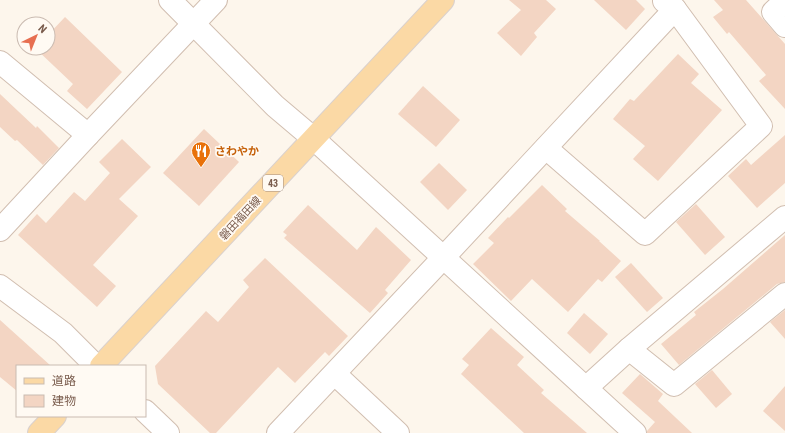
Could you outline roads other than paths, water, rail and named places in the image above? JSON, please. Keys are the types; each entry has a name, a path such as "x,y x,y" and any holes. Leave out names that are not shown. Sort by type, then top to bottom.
{"main road":[{"name":"磐田福田線","path":"102,365 444,0"},
{"path":"39,433 54,417"}],"street":[{"path":"170,0 276,106 635,433"},
{"path":"0,230 88,134 195,24 216,0"},
{"path":"785,1 773,12 785,26"},
{"path":"278,433 546,148 669,4 761,126 645,234 546,148"},
{"path":"0,62 88,134"},
{"path":"586,388 629,349 785,217"},
{"path":"0,286 63,333 95,365"},
{"path":"629,349 674,385 785,294"},
{"path":"335,374 398,433"},
{"path":"146,412 168,433"}],"place":[{"name":"さわやか","path":"201,168"}]}
